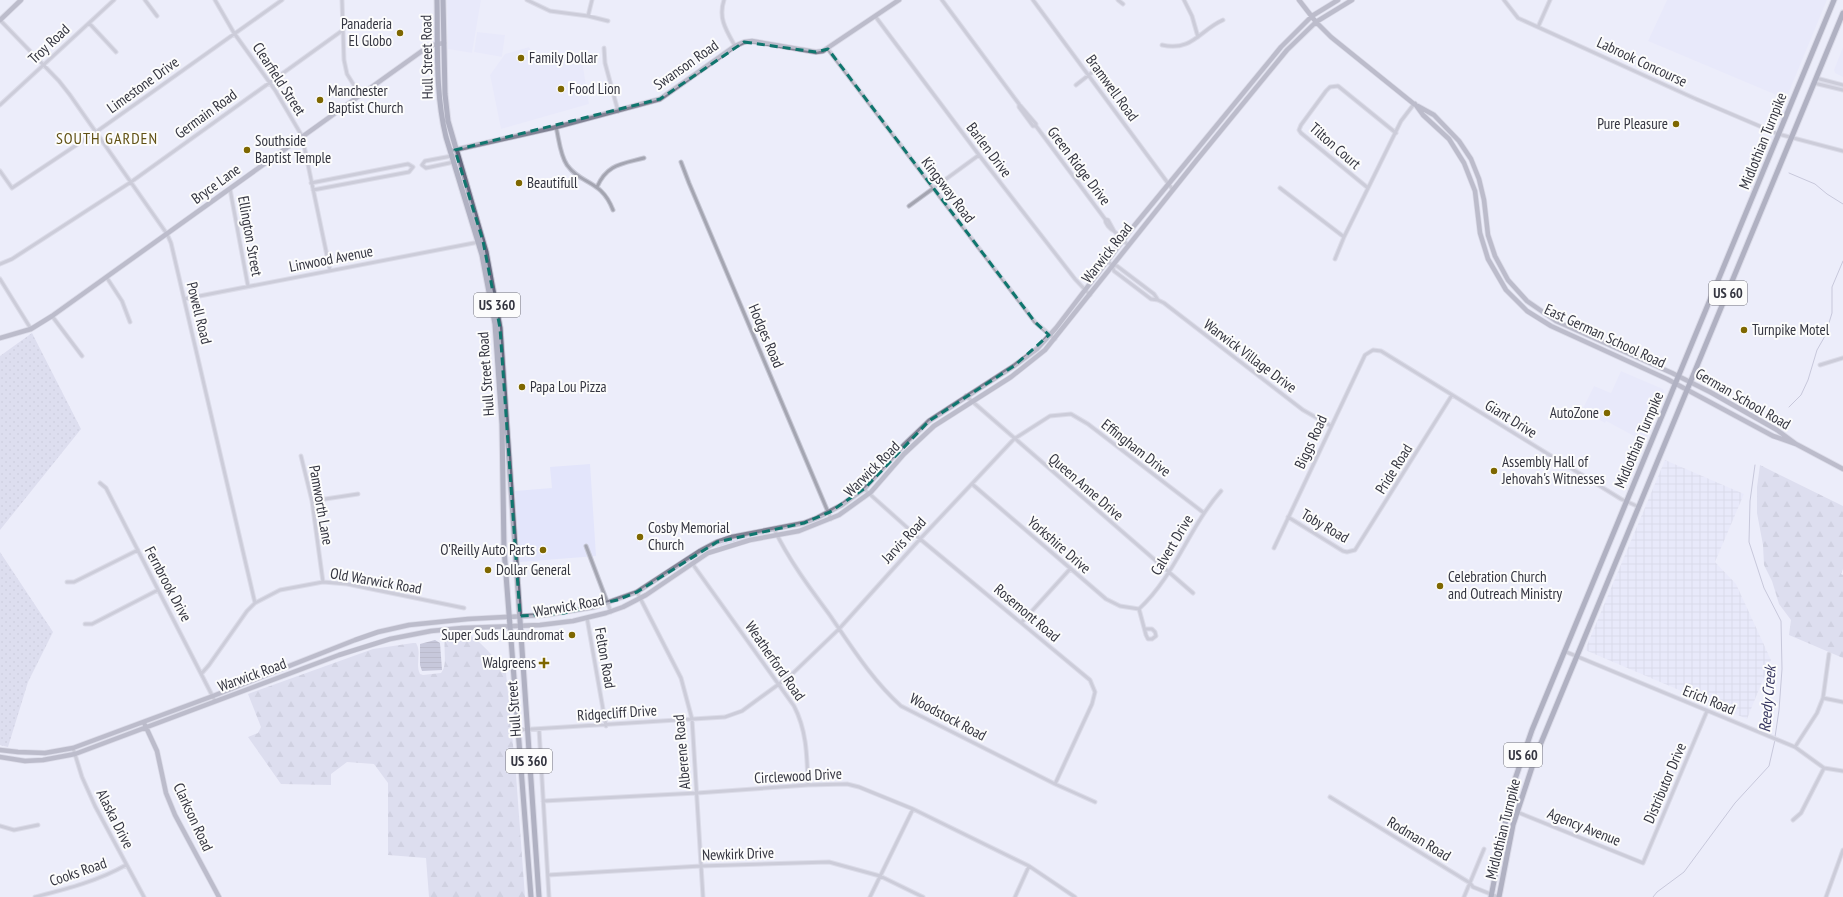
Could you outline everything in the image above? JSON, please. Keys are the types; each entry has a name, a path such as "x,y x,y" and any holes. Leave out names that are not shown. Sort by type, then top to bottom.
{"main road":[{"path":"0,20 21,0"},
{"name":"Hull Street Road","path":"437,0 439,102 494,286 500,328 520,616"},
{"name":"Hull Street Road","path":"443,0 446,108 453,153"},
{"path":"828,49 898,0"},
{"name":"East German School Road","path":"1298,0 1316,22 1335,40 1414,104 1423,115 1449,139 1464,163 1475,191 1479,227 1484,248 1491,266 1502,284 1516,301 1532,315 1566,333 1676,383"},
{"name":"Warwick Road","path":"0,750 45,753 73,748 214,696 354,640 378,632 409,625 446,620 564,613 608,603 637,592 700,551 717,542 732,537 804,523 828,513 864,489 918,431 940,412 1020,362 1037,349 1168,184 1281,47 1312,16 1338,0"},
{"name":"Warwick Road","path":"0,757 25,761 43,760 75,754 339,655 400,636 462,628 540,625 587,618 611,612 640,598 708,553 735,543 799,531 831,519 852,507 869,493 923,436 945,418 1024,368 1055,339 1128,245 1287,50 1316,22 1352,0"},
{"name":"Midlothian Turnpike","path":"1491,896 1512,788 1532,730 1834,0"},
{"name":"Midlothian Turnpike","path":"1499,897 1517,812 1536,754 1843,13"},
{"name":"Swanson Road","path":"453,153 652,102 668,95 735,46 744,42 752,41 816,52 828,49"},
{"name":"Bryce Lane","path":"0,338 31,329 52,316 107,278 422,50 444,43"},
{"name":"East German School Road","path":"1414,104 1429,110 1455,135 1467,152 1481,186 1487,228 1492,249 1508,280 1522,296 1538,310 1569,327 1678,376"},
{"name":"Hull Street Road","path":"481,242 491,296 498,353 502,424 504,549 517,730"},
{"path":"1566,333 1569,327"},
{"name":"German School Road","path":"1678,376 1777,430 1796,444 1843,469"},
{"name":"German School Road","path":"1676,383 1773,436 1796,444"},
{"name":"Hull Street","path":"520,616 538,897"},
{"name":"Clarkson Road","path":"144,722 157,751 165,786 175,815 219,897"},
{"name":"Hull Street","path":"517,730 531,897"}],"street":[{"name":"Troy Road","path":"0,105 114,0"},
{"path":"145,0 157,16"},
{"name":"Clearfield Street","path":"215,0 234,33 270,82 302,136 330,270"},
{"name":"Limestone Drive","path":"0,171 12,188 96,132 282,0"},
{"path":"342,0 344,60 347,74 360,95"},
{"path":"527,0 550,11 588,16 608,21"},
{"path":"588,16 592,0"},
{"path":"724,0 721,12 723,23 735,46"},
{"name":"Green Ridge Drive","path":"942,0 1019,104 1019,107 1033,126 1036,126 1105,219 1108,220 1114,231 1128,245"},
{"name":"Bramwell Road","path":"1033,0 1173,190"},
{"path":"1118,0 1123,4"},
{"path":"1184,0 1192,16 1198,37"},
{"name":"Labrook Concourse","path":"1504,0 1518,18 1696,99 1778,134 1843,151"},
{"path":"1538,27 1550,0"},
{"name":"Barlen Drive","path":"875,16 979,155 1090,295"},
{"name":"Powell Road","path":"0,20 59,81 167,234 171,243 255,603"},
{"path":"1162,45 1178,47 1198,37 1223,20"},
{"path":"89,23 116,52"},
{"name":"Germain Road","path":"0,264 12,259 130,182 343,30"},
{"path":"604,48 605,63 618,111"},
{"name":"Kingsway Road","path":"828,49 1035,322 1055,339"},
{"path":"1076,85 1094,72"},
{"path":"1815,80 1843,85"},
{"path":"1815,80 1843,90"},
{"name":"Tilton Court","path":"1368,188 1301,133 1299,130 1301,125 1326,91 1330,87 1338,86 1396,133"},
{"path":"1335,259 1344,237 1406,113 1414,104"},
{"path":"556,126 562,155 567,165 574,173 597,187 606,196 613,210"},
{"path":"453,153 425,161 422,165 426,168 456,162"},
{"path":"909,206 979,155"},
{"path":"597,187 604,175 611,168 644,158"},
{"name":"Hodges Road","path":"681,162 831,519"},
{"path":"311,183 408,164 413,167 409,172 313,190"},
{"path":"1280,188 1344,237"},
{"name":"Ellington Street","path":"230,189 248,286"},
{"name":"Linwood Avenue","path":"184,299 481,242"},
{"name":"Warwick Village Drive","path":"1107,261 1112,265 1118,266 1154,294 1158,300 1303,410 1331,426"},
{"name":"Warwick Village Drive","path":"1112,265 1114,271 1151,299 1158,300"},
{"path":"107,278 122,301 130,322"},
{"path":"0,279 31,329"},
{"path":"52,316 82,356"},
{"name":"Biggs Road","path":"1274,548 1365,355 1373,350"},
{"name":"Giant Drive","path":"1373,350 1381,351 1626,502 1639,507"},
{"path":"1820,365 1843,358"},
{"name":"Pride Road","path":"1351,552 1359,547 1452,395"},
{"name":"Queen Anne Drive","path":"966,396 1193,593"},
{"name":"Effingham Drive","path":"1050,416 1071,414 1088,424 1204,513"},
{"name":"Jarvis Road","path":"780,684 839,629 920,539 1014,439 1050,416"},
{"name":"Pamworth Lane","path":"301,456 312,501 322,582"},
{"name":"Fernbrook Drive","path":"100,483 106,488 214,696 215,701"},
{"name":"Yorkshire Drive","path":"972,484 1106,599 1120,606 1139,609"},
{"name":"Rosemont Road","path":"864,489 920,539 1022,622 1090,680 1095,692 1092,704 1055,784"},
{"name":"Calvert Drive","path":"1139,609 1170,573 1204,513 1222,491"},
{"path":"312,501 358,494"},
{"name":"Toby Road","path":"1288,517 1343,551 1351,552"},
{"name":"Woodstock Road","path":"774,529 787,554 868,670 889,695 901,706 1055,784 1095,802"},
{"name":"Felton Road","path":"586,546 611,612"},
{"path":"67,582 74,582 138,550"},
{"name":"Weatherford Road","path":"694,562 695,567 780,684 794,706 803,729 807,753 808,785"},
{"path":"1022,622 1070,569"},
{"name":"Old Warwick Road","path":"202,673 209,666 242,618 255,603 280,590 322,582 347,584 464,608"},
{"path":"86,624 92,624 158,590"},
{"name":"Alberene Road","path":"637,592 681,678 692,719 702,897"},
{"path":"1139,609 1145,629"},
{"name":"Felton Road","path":"587,618 606,726"},
{"name":"Erich Road","path":"1564,651 1782,741 1795,747 1824,768 1843,771"},
{"path":"1795,747 1817,713 1823,698 1830,654"},
{"name":"Ridgecliff Drive","path":"517,730 606,726 725,717 742,711 780,684"},
{"path":"1823,698 1843,702"},
{"name":"Distributor Drive","path":"1643,863 1707,711"},
{"path":"539,729 549,897"},
{"name":"Alaska Drive","path":"73,748 82,777 95,806 144,897"},
{"path":"1793,820 1801,813 1824,768"},
{"name":"Circlewood Drive","path":"543,801 697,794 808,785 847,784 859,786 913,809 1030,866 1075,897"},
{"name":"Rodman Road","path":"1330,797 1470,883 1473,887 1491,896 1499,897"},
{"path":"870,897 913,809"},
{"name":"Agency Avenue","path":"1517,812 1643,863"},
{"path":"0,826 14,830 38,825"},
{"path":"1464,897 1484,849"},
{"path":"1826,897 1843,850"},
{"name":"Newkirk Drive","path":"548,874 701,866 830,862 880,876 923,897"},
{"name":"Cooks Road","path":"35,897 92,880 126,865"},
{"path":"1015,897 1030,866"}],"highlighted area":[{"path":"744,42 816,52 828,49 1035,322 1049,335 1014,366 929,421 865,488 830,512 804,523 717,542 637,592 617,600 564,613 520,616 500,328 483,241 455,150 660,99"}],"shaded area":[{"path":"447,0 481,0 472,53 448,49"},
{"path":"1667,0 1827,0 1786,99 1648,41"},
{"path":"477,32 505,35 502,57 474,52"},
{"path":"529,47 538,64 581,54 589,104 501,129 490,75 505,54"},
{"path":"1843,47 1843,77 1835,73 1834,70"},
{"path":"1621,371 1663,389 1665,395 1645,442 1582,410 1594,386 1611,393"},
{"path":"1665,460 1744,494 1715,562 1736,584 1771,660 1747,719 1585,650"},
{"path":"590,464 596,556 520,562 515,491 552,488 550,467"},
{"path":"435,640 440,643 442,670 422,671 420,665 420,644"}],"green space":[{"path":"32,333 81,429 0,530 0,356"},
{"path":"1760,465 1843,506 1843,569 1841,574 1843,575 1843,658 1789,635 1791,620 1779,604 1772,581 1764,565 1763,545 1757,513 1757,487"},
{"path":"770,533 769,535 737,541 714,548 719,544 740,536"},
{"path":"0,552 53,632 28,682 8,747 0,745"},
{"path":"471,636 490,653 506,673 516,775 525,897 429,897 426,858 388,855 388,783 374,764 347,762 331,774 331,785 281,784 248,737 258,733 261,727 248,694 373,649 413,643 416,643 418,647 418,666 420,674 441,673 445,661 445,639"}],"waterway":[{"path":"1789,173 1815,184 1843,204"},
{"path":"1789,407 1801,395 1808,380 1817,350 1825,336 1832,313 1832,287 1843,261"},
{"name":"Reedy Creek","path":"1755,465 1750,501 1749,542 1764,588 1781,621 1782,669 1779,710 1775,737"},
{"name":"Reedy Creek","path":"1653,897 1657,892 1684,872 1735,803 1769,766 1775,740"}],"place":[{"name":"Panaderia El Globo","path":"400,33"},
{"name":"Family Dollar","path":"521,58"},
{"name":"Food Lion","path":"561,89"},
{"name":"Manchester Baptist Church","path":"320,100"},
{"name":"Pure Pleasure","path":"1676,124"},
{"name":"Southside Baptist Temple","path":"247,150"},
{"name":"Beautifull","path":"519,183"},
{"name":"Turnpike Motel","path":"1744,330"},
{"name":"Papa Lou Pizza","path":"522,387"},
{"name":"AutoZone","path":"1607,413"},
{"name":"Assembly Hall of Jehovah's Witnesses","path":"1494,471"},
{"name":"Cosby Memorial Church","path":"640,537"},
{"name":"O'Reilly Auto Parts","path":"543,550"},
{"name":"Dollar General","path":"488,570"},
{"name":"Celebration Church and Outreach Ministry","path":"1440,586"},
{"name":"Super Suds Laundromat","path":"572,635"},
{"name":"Walgreens","path":"544,663"}],"district":[{"name":"SOUTH GARDEN","path":"107,138"}]}
